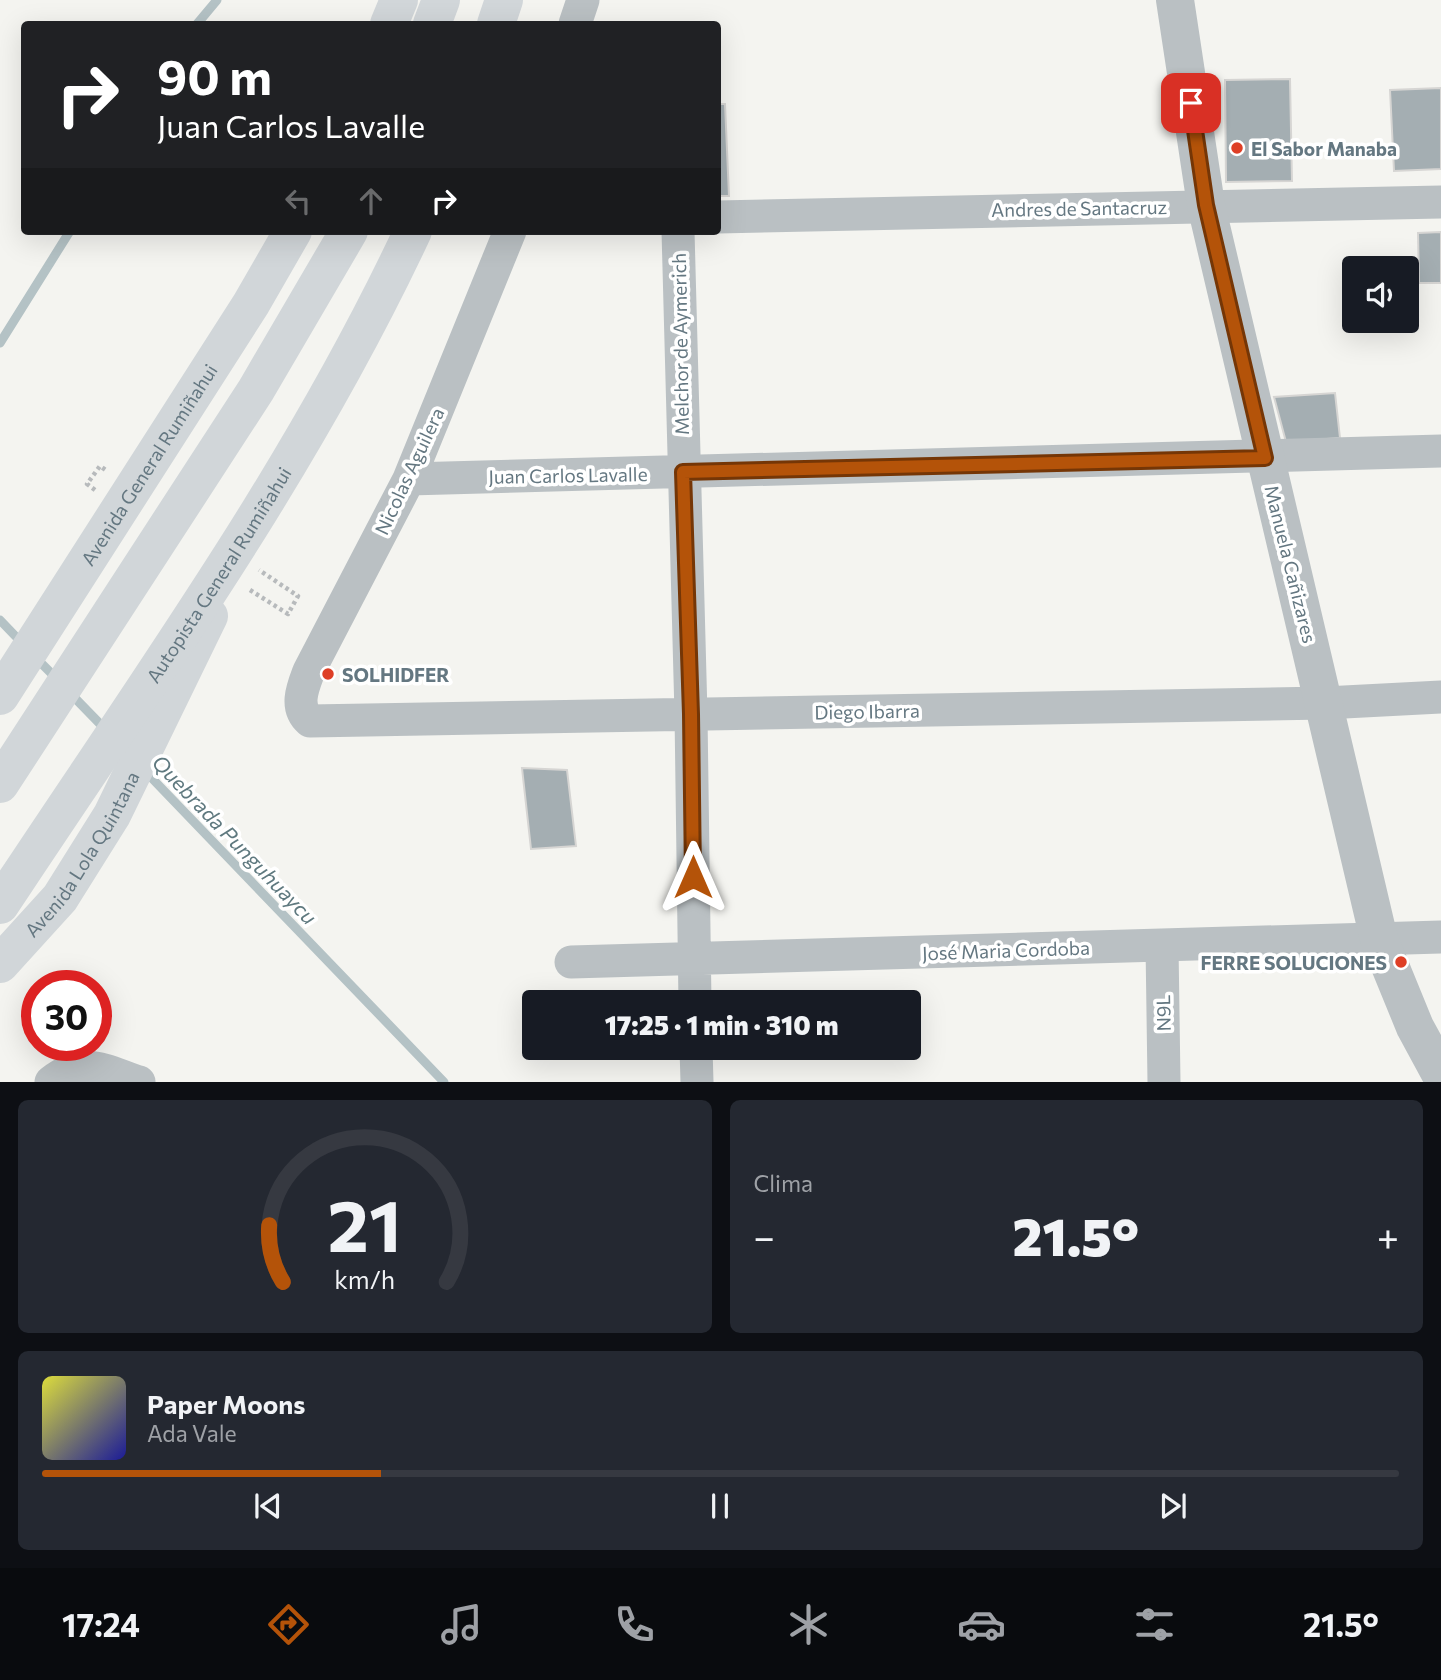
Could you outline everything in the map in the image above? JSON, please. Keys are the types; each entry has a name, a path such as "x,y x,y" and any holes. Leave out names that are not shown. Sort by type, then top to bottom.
{"main road":[{"path":"390,21 399,0"},
{"path":"433,21 441,0"},
{"path":"497,21 503,0"},
{"name":"Avenida General Rumiñahui","path":"0,696 251,304 291,235"},
{"path":"0,784 256,390 347,235"},
{"name":"Autopista General Rumiñahui","path":"0,905 234,554 345,369 418,235"},
{"name":"Avenida Lola Quintana","path":"0,963 60,898 112,815 159,713 282,474"}],"street":[{"path":"576,21 583,0"},
{"name":"Manuela Cañizares","path":"1175,0 1206,205 1379,939 1415,1027 1441,1075"},
{"name":"Andres de Santacruz","path":"721,217 1441,202"},
{"name":"Nicolas Aguilera","path":"302,707 301,693 309,671 409,479 508,235"},
{"name":"Melchor de Aymerich","path":"678,235 691,714 694,990"},
{"name":"Juan Carlos Lavalle","path":"409,479 1265,458 1441,451"},
{"name":"Diego Ibarra","path":"302,707 306,718 315,722 1325,703 1441,697"},
{"name":"José Maria Cordoba","path":"571,962 1441,937"},
{"name":"N9L","path":"1162,945 1164,1082"},
{"path":"696,1060 697,1082"},
{"path":"51,1082 69,1068 90,1067 139,1082"}],"path":[{"path":"88,484 100,466"},
{"path":"234,554 298,596 288,614"}],"building":[{"path":"1290,79 1292,181 1226,182 1225,80"},
{"path":"1441,88 1441,169 1394,171 1390,90"},
{"path":"721,104 725,104 729,196 721,196"},
{"path":"1441,232 1441,283 1419,283 1418,233"},
{"path":"1335,393 1340,438 1286,442 1274,397"},
{"path":"522,768 567,770 576,846 531,849"}],"waterway":[{"path":"200,21 217,0"},
{"path":"0,343 68,235"},
{"name":"Quebrada Punguhuaycu","path":"0,620 23,644"},
{"name":"Quebrada Punguhuaycu","path":"35,657 57,679"},
{"name":"Quebrada Punguhuaycu","path":"69,692 106,730"},
{"name":"Quebrada Punguhuaycu","path":"144,770 444,1082"}],"place":[{"name":"El Sabor Manaba","path":"1237,148"},
{"name":"SOLHIDFER","path":"328,674"},
{"name":"FERRE SOLUCIONES","path":"1401,962"}],"route":[{"path":"693,877 683,472 1265,458 1206,205 1191,103"}]}
